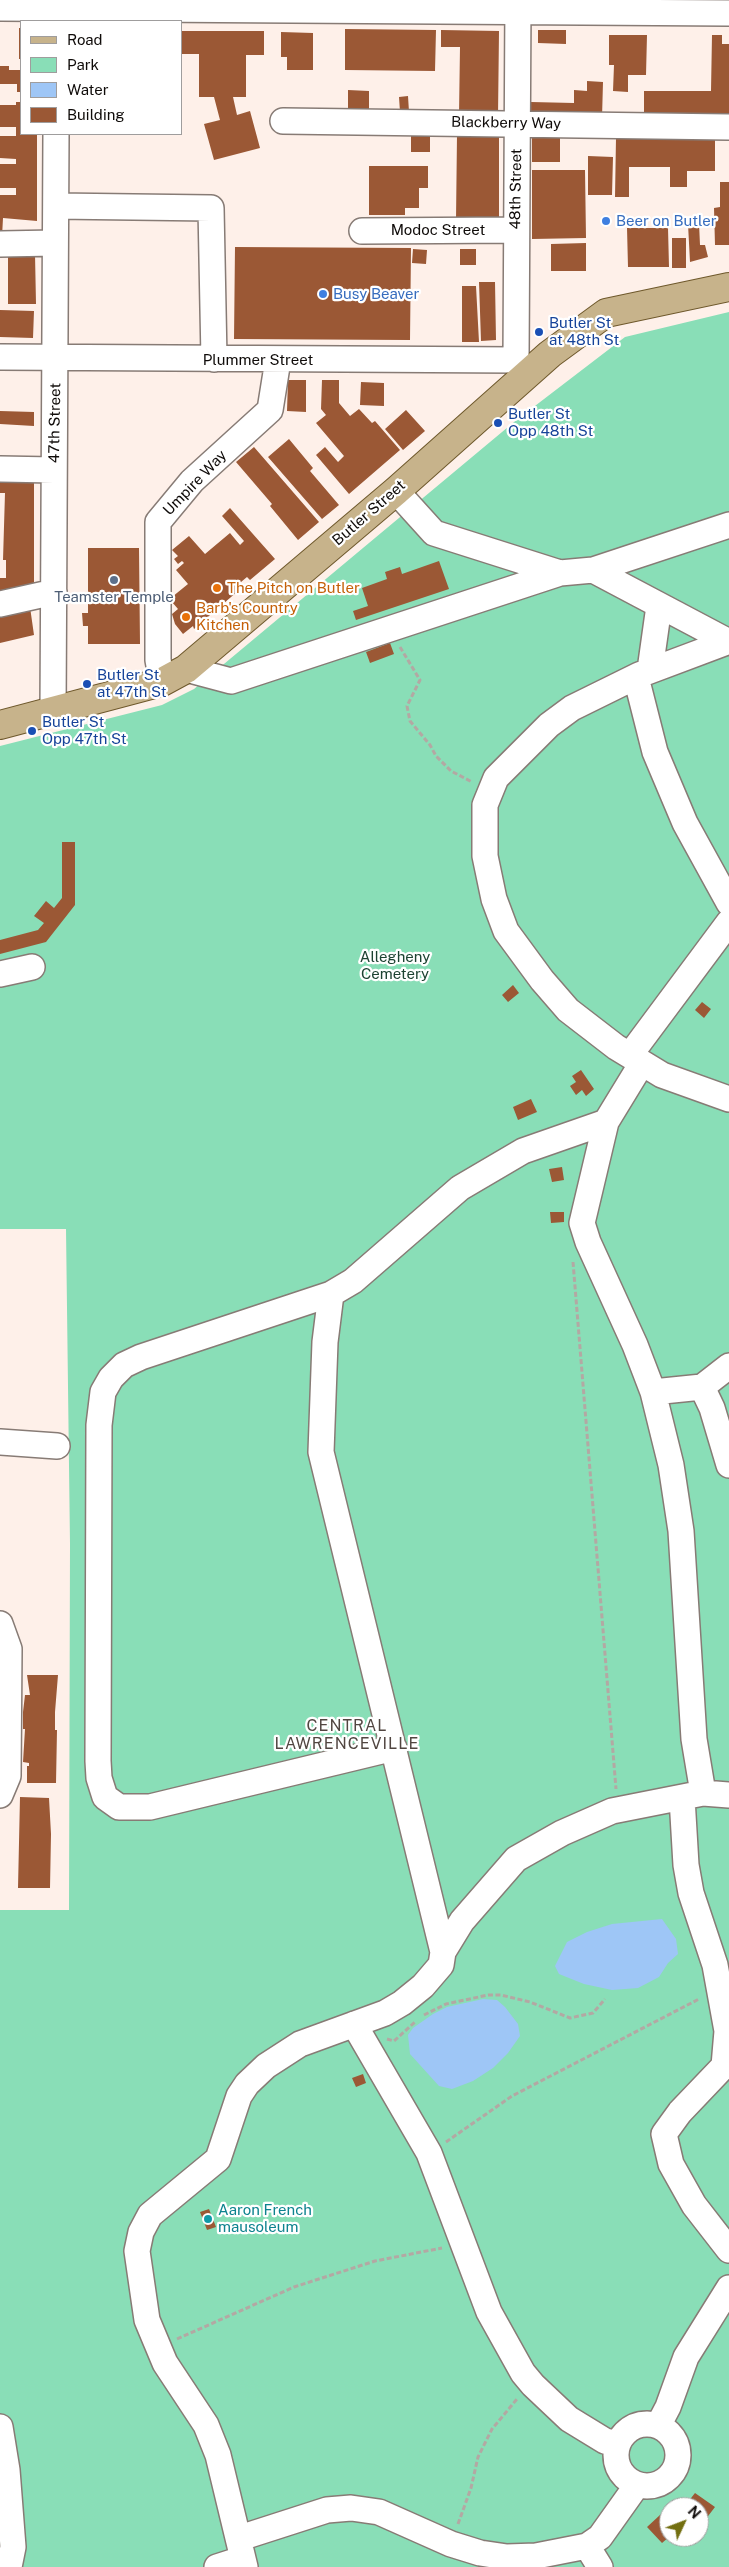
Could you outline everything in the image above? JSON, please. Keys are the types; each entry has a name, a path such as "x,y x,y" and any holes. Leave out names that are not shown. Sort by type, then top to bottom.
{"main road":[{"name":"Butler Street","path":"0,725 162,682 186,669 396,491 521,367 550,354 606,313 729,287"}],"street":[{"path":"0,8 57,10 518,5 729,13"},
{"name":"48th Street","path":"518,5 518,122 515,230 521,367"},
{"name":"Blackberry Way","path":"283,121 518,122 729,127"},
{"name":"47th Street","path":"53,711 56,135"},
{"path":"56,206 211,208 214,360"},
{"name":"Modoc Street","path":"362,231 515,230"},
{"path":"0,244 55,243"},
{"name":"Plummer Street","path":"0,357 278,360 521,367"},
{"name":"Umpire Way","path":"162,682 158,660 158,522 192,481 270,410 278,360"},
{"path":"0,469 54,470"},
{"path":"396,491 434,533 560,573"},
{"path":"186,669 231,681 560,573 593,570 729,525"},
{"path":"593,570 728,642"},
{"path":"0,604 54,592"},
{"path":"659,606 644,672 638,686 655,752 685,823 729,903"},
{"path":"728,642 644,672 572,708 550,725 516,755 496,778 485,805 485,856 494,899 506,931 542,980 568,1010 636,1059 662,1075 729,1099"},
{"path":"729,922 636,1059 606,1122 582,1223 588,1242 635,1345 652,1392 671,1465 681,1531 694,1739 692,1796 686,1865 691,1893 715,1965 728,2031 727,2065 680,2112 664,2134 671,2164 675,2172 694,2205 729,2250"},
{"path":"0,974 32,967"},
{"path":"394,1748 150,1807 119,1807 112,1804 105,1797 99,1778 100,1425 103,1392 111,1378 124,1365 141,1357 331,1294 353,1281 460,1188 524,1151 606,1122"},
{"path":"331,1294 325,1342 321,1452 444,1952"},
{"path":"652,1392 702,1387 729,1366"},
{"path":"702,1387 712,1408 729,1465"},
{"path":"0,1442 57,1446"},
{"path":"0,1624 9,1649 8,1776 0,1795"},
{"path":"242,2555 218,2455 206,2425 165,2363 147,2320 137,2250 141,2232 150,2215 218,2159 239,2096 247,2084 266,2066 300,2044 385,2013 416,1992 441,1965 444,1952 462,1921 516,1858 562,1833 612,1811 692,1796 729,1795"},
{"path":"354,2024 429,2153 489,2312 532,2385 569,2419 605,2441 617,2444"},
{"path":"658,2426 668,2407 686,2357 729,2288"},
{"path":"647,2423 658,2426 668,2432 675,2440 678,2452 675,2468 669,2477 658,2484 644,2486 636,2484 620,2472 616,2455 617,2444 623,2434 635,2426 647,2423"},
{"path":"0,2427 7,2470 12,2547 9,2567"},
{"path":"217,2567 327,2510 350,2508 379,2512 451,2544 507,2557 536,2556 587,2546 600,2537 636,2484"},
{"path":"587,2546 600,2567"}],"path":[{"path":"403,653 420,680 407,706 410,721 430,745 436,756 451,771 491,790"},
{"path":"588,1242 573,1257 572,1265 617,1800 612,1811"},
{"path":"429,2153 512,2096 720,1989"},
{"path":"354,2024 394,2041 419,2018 432,2010 446,2004 488,1995 501,1995 530,2002 570,2018 593,2013 606,2000"},
{"path":"158,2346 207,2328 294,2287 374,2261 463,2243"},
{"path":"451,2544 471,2488 478,2457 492,2429 512,2404 532,2385"}],"green space":[{"name":"Allegheny Cemetery","path":"729,312 729,2567 0,2567 0,1910 69,1910 70,1544 66,1229 0,1229 0,746 162,705 194,689 514,422 625,337"}],"water":[{"path":"662,1919 676,1939 678,1954 668,1963 659,1977 638,1988 612,1990 584,1984 559,1974 555,1966 567,1942 587,1932 612,1924"},
{"path":"483,1999 497,2000 505,2007 518,2024 520,2036 508,2053 493,2068 473,2081 452,2089 439,2086 410,2054 408,2035 413,2028 447,2007"}],"building":[{"path":"19,28 20,28 20,59"},
{"path":"345,29 436,30 435,71 345,70"},
{"path":"441,30 499,31 498,116 459,115 460,47 441,47"},
{"path":"538,30 566,30 566,44 538,43"},
{"path":"182,31 264,31 264,55 246,55 246,97 233,97 237,115 250,111 260,148 214,160 204,124 220,120 214,97 199,97 199,54 182,54"},
{"path":"281,32 313,33 313,70 287,70 287,57 281,57"},
{"path":"609,35 647,35 646,75 628,75 628,92 613,91 614,65 609,65"},
{"path":"712,35 722,35 722,44 729,44 729,118 644,117 644,91 711,91"},
{"path":"0,66 9,66 9,70 20,70 20,92 17,92 17,84 0,84"},
{"path":"587,81 603,82 602,118 531,115 531,102 574,103 574,90 587,91"},
{"path":"348,90 369,91 369,109 348,109"},
{"path":"408,96 409,112 400,112 399,97"},
{"path":"16,102 20,102 20,135 37,135 37,221 3,218 2,237 0,237 0,195 16,195 16,188 0,188 0,164 16,164 16,159 0,158 0,136 16,136 16,127 0,127 0,105 16,105"},
{"path":"411,131 430,132 430,152 411,152"},
{"path":"457,135 499,135 499,220 456,220"},
{"path":"532,137 560,137 560,162 532,162"},
{"path":"616,138 715,139 715,171 687,171 687,187 670,187 670,167 629,167 629,197 615,197"},
{"path":"588,156 613,157 612,195 588,195"},
{"path":"369,166 428,166 428,188 419,188 419,208 405,208 405,215 369,215"},
{"path":"532,170 585,170 586,238 532,239"},
{"path":"720,182 729,182 729,245 715,245 714,208 720,207"},
{"path":"699,223 700,245 705,245 708,257 690,262 688,224"},
{"path":"627,228 668,228 669,267 628,267"},
{"path":"672,238 686,238 686,268 672,268"},
{"path":"586,243 586,271 551,271 551,244"},
{"name":"Busy Beaver","path":"235,247 411,248 410,340 234,339"},
{"path":"413,249 427,250 426,264 412,263"},
{"path":"460,249 476,249 476,265 460,265"},
{"path":"35,254 36,304 8,304 8,255"},
{"path":"479,282 495,282 496,340 481,341"},
{"path":"462,286 476,286 479,342 462,342"},
{"path":"0,310 34,311 33,338 0,337"},
{"path":"288,380 306,380 306,412 287,411"},
{"path":"322,380 339,380 339,403 350,416 359,409 372,423 375,421 400,450 349,494 316,455 325,447 338,462 344,456 316,423 326,415 321,409"},
{"path":"361,382 384,383 384,406 360,405"},
{"path":"406,410 425,431 403,450 385,429"},
{"path":"0,411 34,412 34,426 0,424"},
{"path":"289,439 313,468 310,471 339,505 322,519 268,457"},
{"path":"254,447 319,522 298,540 270,506 272,504 236,462"},
{"path":"34,476 34,591 0,594 0,578 6,578 6,560 3,560 5,493 0,493 0,479"},
{"path":"230,508 275,559 250,580 247,577 235,587 238,591 194,629 193,626 183,634 175,624 172,614 178,609 172,602 172,597 188,584 176,570 184,563 182,561 178,564 174,559 178,556 172,550 189,536 205,554 230,533 240,545 244,541 222,516"},
{"name":"Teamster Temple","path":"88,548 139,548 140,644 88,644 88,626 83,626 82,613 88,613"},
{"path":"439,561 449,589 356,620 353,611 368,606 362,588 387,579 385,572 400,567 402,574"},
{"path":"30,607 34,635 0,643 0,614"},
{"path":"390,643 394,654 370,663 366,652"},
{"path":"62,842 75,842 75,905 46,942 0,954 0,940 38,930 44,923 34,916 46,901 54,908 62,898"},
{"path":"513,985 519,993 508,1002 502,995"},
{"path":"702,1002 711,1009 704,1018 695,1010"},
{"path":"581,1070 594,1089 586,1096 582,1090 576,1095 570,1086 576,1082 572,1076"},
{"path":"531,1099 537,1112 518,1120 513,1107"},
{"path":"562,1167 564,1180 552,1182 549,1169"},
{"path":"550,1212 564,1212 564,1222 551,1223"},
{"path":"27,1675 58,1675 55,1712 55,1730 57,1730 56,1783 27,1783 27,1766 29,1766 29,1763 23,1762 25,1729 23,1729 23,1712 25,1695 30,1695"},
{"path":"20,1797 49,1798 51,1834 50,1888 18,1888"},
{"path":"363,2074 366,2083 356,2087 352,2078"},
{"name":"Aaron French mausoleum","path":"209,2209 216,2227 207,2230 200,2212"},
{"path":"695,2493 701,2497 692,2497"},
{"path":"709,2503 715,2507 709,2515"},
{"path":"659,2516 659,2540 647,2527"}],"place":[{"name":"Beer on Butler","path":"606,221"},
{"name":"Busy Beaver","path":"323,294"},
{"name":"Butler St at 48th St","path":"539,332"},
{"name":"Butler St Opp 48th St","path":"498,423"},
{"name":"Teamster Temple","path":"114,580"},
{"name":"The Pitch on Butler","path":"217,588"},
{"name":"Barb's Country Kitchen","path":"186,617"},
{"name":"Butler St at 47th St","path":"87,684"},
{"name":"Butler St Opp 47th St","path":"32,731"},
{"name":"Aaron French mausoleum","path":"208,2219"}],"district":[{"name":"CENTRAL LAWRENCEVILLE","path":"347,1735"}]}
